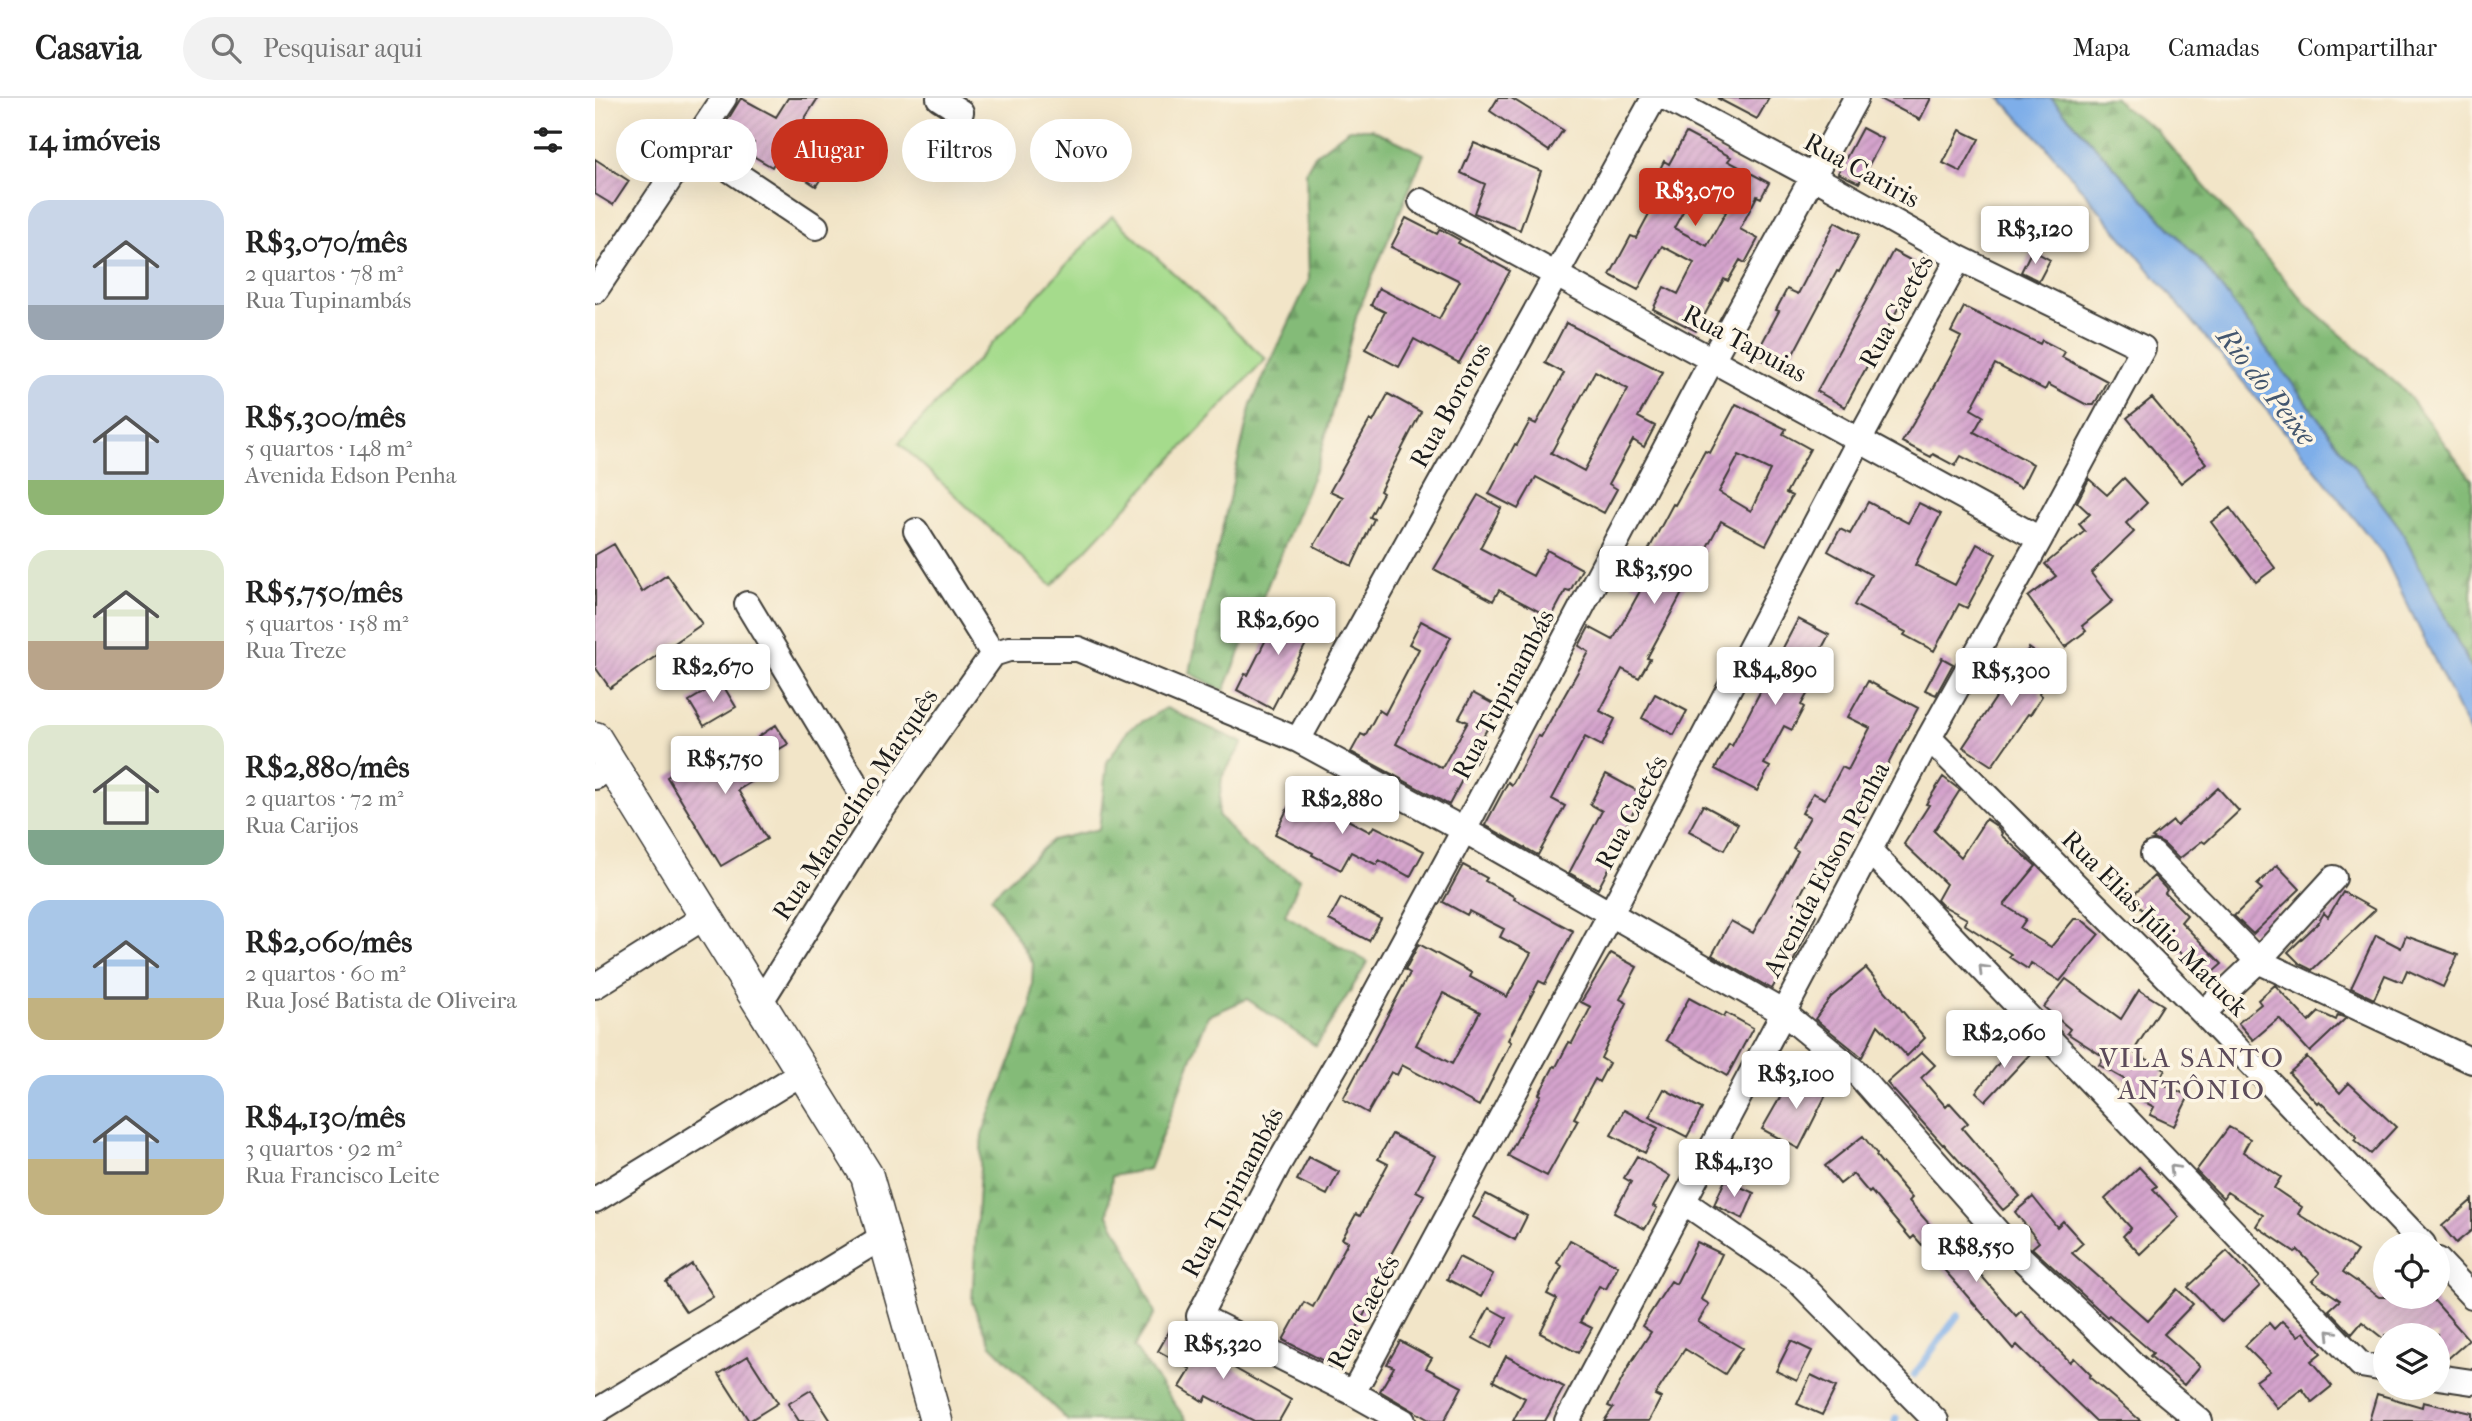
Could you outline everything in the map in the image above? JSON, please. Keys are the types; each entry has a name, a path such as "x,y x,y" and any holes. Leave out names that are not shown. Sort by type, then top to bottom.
{"street":[{"path":"710,119 724,98"},
{"path":"939,98 961,112"},
{"name":"Rua Bororos","path":"1298,740 1654,98"},
{"name":"Rua Cariris","path":"1666,98 1959,258 2143,348"},
{"name":"Rua Tupinambás","path":"1353,1393 1199,1316 1278,1165 1343,1053 1464,830 1712,360 1856,98"},
{"path":"595,291 668,182"},
{"path":"748,182 816,227"},
{"name":"Rua Tapuias","path":"1421,201 2040,539"},
{"name":"Rua Caetés","path":"1353,1393 1959,258"},
{"name":"Avenida Edson Penha","path":"1567,1421 1929,738 2143,348"},
{"path":"916,531 1001,651 1078,649 1298,740 1464,830 1784,1013 1856,1072 2015,1252 2148,1379 2200,1421"},
{"path":"747,604 876,818"},
{"name":"Rua Manoelino Marquês","path":"760,1003 876,818 1001,651"},
{"path":"595,738 604,772 706,916 867,1176 936,1421"},
{"name":"Rua Elias Júlio Matuck","path":"1929,738 2203,1013 2412,1232"},
{"path":"1870,851 2361,1365 2373,1367"},
{"path":"2153,854 2258,961 2472,1061"},
{"path":"2203,1013 2258,961 2334,878"},
{"path":"595,986 706,916"},
{"path":"595,1200 802,1073"},
{"path":"1684,1202 1796,1279 1935,1421"},
{"path":"595,1412 885,1235"},
{"path":"2450,1273 2472,1296"},
{"path":"2450,1379 2472,1382"},
{"path":"1353,1393 1403,1421"}],"green space":[{"path":"2051,98 2115,98 2123,107 2155,129 2307,305 2405,391 2472,480 2472,670 2400,528 2204,265"},
{"path":"1349,129 1372,129 1424,154 1357,314 1319,461 1224,691 1190,673 1197,637 1251,404 1309,280 1306,171 1315,155"},
{"path":"1112,216 1266,359 1052,586 899,443"},
{"path":"1166,708 1243,743 1222,777 1218,815 1247,848 1300,879 1285,915 1368,962 1316,1046 1247,999 1208,1016 1149,1169 1112,1176 1108,1215 1127,1249 1155,1313 1134,1347 1187,1421 1068,1421 991,1345 972,1302 982,1135 1031,1007 1033,963 991,897 1052,840 1099,829 1107,762 1129,729"}],"water":[{"name":"Rio do Peixe","path":"2000,98 2051,98 2204,265 2400,528 2472,670 2472,737 2383,554 2295,444 2044,144"}],"building":[{"path":"741,98 776,117 788,98 818,98 804,119 771,119 771,166 757,158 757,119 728,119"},
{"path":"1498,98 1511,98 1563,130 1549,151 1490,111"},
{"path":"1717,98 1769,98 1757,119"},
{"path":"1878,98 1931,98 1920,120"},
{"path":"1862,128 1883,139 1859,183 1838,173"},
{"path":"1960,130 1979,139 1961,172 1943,163"},
{"path":"1686,133 1731,157 1728,161 1769,183 1761,198 1757,196 1740,229 1758,239 1745,263 1740,260 1728,281 1724,279 1696,331 1653,309 1664,287 1678,294 1694,263 1662,246 1638,290 1610,275 1631,236 1636,238 1665,184 1655,179 1664,161 1669,164","holes":["1692,195 1726,212 1707,246 1674,228"]},
{"path":"1474,143 1541,171 1520,230 1474,213 1485,184 1461,173"},
{"path":"595,159 616,173 616,182 628,182 613,205 595,194"},
{"path":"1406,218 1437,234 1440,229 1460,240 1458,243 1510,271 1459,363 1414,339 1399,367 1365,349 1385,312 1371,305 1379,288 1439,319 1460,281 1391,247"},
{"path":"1835,222 1859,235 1784,371 1755,356 1779,311 1776,310 1787,289 1798,294"},
{"path":"2032,250 2050,260 2039,281 2021,272"},
{"path":"1893,251 1916,263 1904,286 1909,288 1845,407 1817,391"},
{"path":"1964,307 2040,344 2042,340 2065,352 2062,357 2107,381 2094,405 2087,405 2048,384 2045,390 1995,364 1971,409 1983,416 1974,432 2033,464 2021,488 1961,456 1955,466 1902,442 1961,337 1951,332"},
{"path":"1566,323 1663,372 1638,417 1655,426 1644,447 1633,440 1609,484 1617,489 1604,513 1536,477 1518,509 1489,494 1515,444 1517,445 1530,421 1536,424 1564,373 1545,363","holes":["1595,371 1628,389 1584,471 1551,453"]},
{"path":"1388,394 1421,412 1380,491 1383,493 1370,517 1374,519 1352,566 1314,546 1343,497 1330,491 1370,420 1373,422"},
{"path":"2152,398 2206,463 2181,483 2127,418"},
{"path":"1736,404 1786,429 1783,434 1810,449 1786,493 1792,496 1766,545 1721,521 1647,658 1650,659 1639,678 1622,669 1600,711 1615,719 1602,746 1585,737 1552,799 1565,806 1538,855 1485,825 1508,782 1512,785 1538,736 1541,737 1589,652 1579,646 1589,627 1613,640 1641,589 1631,583 1705,451 1710,453","holes":["1739,455 1770,470 1751,511 1719,492"]},
{"path":"2124,478 2147,503 2126,523 2134,532 2091,573 2113,601 2082,626 2086,631 2065,647 2028,597 2056,576 2045,564 2085,531 2079,524 2090,514 2077,502 2089,479 2107,495"},
{"path":"1478,495 1501,508 1480,548 1533,576 1547,550 1582,569 1570,591 1566,590 1551,618 1499,590 1493,601 1434,569"},
{"path":"1868,502 1908,523 1919,503 1941,514 1915,565 1955,585 1977,544 1996,554 1967,608 1959,604 1934,651 1904,635 1906,632 1854,605 1871,575 1828,551 1840,529 1850,534"},
{"path":"2230,508 2275,568 2256,582 2211,522"},
{"path":"614,544 642,592 667,575 702,624 610,688 595,667 595,555"},
{"path":"1283,606 1319,625 1310,641 1308,640 1272,709 1237,690 1245,674 1248,675"},
{"path":"1798,619 1829,635 1810,670 1818,675 1801,705 1804,707 1792,730 1784,726 1764,764 1770,767 1757,791 1715,769 1729,744 1732,746"},
{"path":"1421,621 1451,637 1396,744 1442,768 1468,722 1459,718 1473,693 1499,707 1481,740 1486,742 1475,763 1472,761 1449,805 1351,752 1361,734 1365,736 1379,710 1385,714 1419,649 1409,644"},
{"path":"2029,648 2057,668 2039,693 2042,696 2030,715 2028,714 1992,766 1963,747"},
{"path":"1942,658 1953,664 1936,695 1925,690"},
{"path":"1868,681 1918,708 1852,839 1850,838 1833,869 1818,861 1796,903 1816,915 1789,970 1784,967 1772,989 1712,955 1731,921 1753,933 1798,851 1793,848 1810,817 1802,813 1813,793 1825,799 1842,767 1848,770 1870,728 1848,717"},
{"path":"721,682 736,707 704,726 689,701"},
{"path":"1655,694 1687,711 1674,735 1642,718"},
{"path":"776,725 788,744 754,764 761,776 738,790 767,839 721,866 667,777 713,749 720,761 759,739 758,737"},
{"path":"1606,774 1643,794 1619,839 1623,842 1598,889 1569,873 1602,811 1590,804"},
{"path":"1943,777 1960,790 1934,831 1961,857 1986,819 2036,866 2004,905 2026,919 2020,928 2051,947 2074,919 2081,919 2099,934 2060,981 2031,963 2028,969 2009,957 2011,954 1964,924 1967,919 1942,905 1937,900 1946,884 1904,844"},
{"path":"1299,785 1324,797 1320,805 1370,832 1374,826 1424,851 1410,877 1379,860 1377,865 1351,852 1341,870 1275,834"},
{"path":"2218,788 2239,811 2205,843 2202,841 2179,859 2164,844 2152,838 2173,821 2177,826"},
{"path":"1703,805 1738,824 1724,850 1689,831"},
{"path":"1463,865 1487,878 1485,881 1515,897 1514,899 1573,931 1545,984 1539,981 1508,1040 1511,1042 1479,1106 1402,1065 1397,1075 1391,1072 1368,1113 1343,1099 1410,973 1405,970 1419,944 1472,973 1470,977 1507,997 1531,953 1500,937 1504,929 1469,911 1467,915 1443,902","holes":["1443,993 1480,1012 1452,1064 1416,1045"]},
{"path":"2277,865 2300,889 2253,934 2234,916 2262,889 2257,885"},
{"path":"2154,876 2167,890 2165,893 2187,915 2181,922 2222,964 2205,979 2165,937 2161,942 2142,924 2149,917 2131,897"},
{"path":"2343,892 2375,910 2312,970 2300,964 2288,952 2318,923 2324,913 2328,917"},
{"path":"1341,898 1381,919 1369,941 1329,920"},
{"path":"2376,935 2401,948 2406,936 2458,955 2443,987 2407,970 2402,982 2385,975 2374,999 2351,988"},
{"path":"1611,953 1637,967 1620,999 1627,1003 1601,1058 1609,1063 1599,1082 1595,1079 1574,1118 1578,1120 1547,1176 1508,1156 1554,1066 1556,1067 1569,1042 1572,1043 1591,1007 1581,1002"},
{"path":"1866,968 1925,1038 1907,1056 1878,1025 1862,1057 1815,1019 1831,997"},
{"path":"2066,979 2121,1019 2139,990 2163,1005 2133,1052 2165,1069 2158,1082 2189,1096 2174,1126 2150,1115 2154,1107 2123,1090 2127,1081 2099,1065 2104,1057 2067,1033 2070,1029 2044,1007"},
{"path":"2275,985 2309,1022 2319,1012 2336,1020 2338,1015 2346,1018 2310,1052 2279,1018 2253,1040 2238,1023 2261,1004 2258,1000"},
{"path":"1689,998 1724,1017 1726,1013 1753,1028 1727,1076 1666,1040"},
{"path":"2018,1039 2032,1052 1986,1101 1976,1092"},
{"path":"1922,1052 1935,1065 1921,1078 1946,1107 1950,1103 1968,1123 1962,1128 2020,1196 2003,1210 1887,1083"},
{"path":"2307,1057 2340,1093 2349,1083 2396,1127 2371,1154 2354,1140 2357,1137 2319,1101 2317,1103 2289,1073"},
{"path":"1794,1073 1828,1091 1799,1149 1762,1129"},
{"path":"1664,1089 1702,1109 1687,1137 1649,1117"},
{"path":"1624,1110 1658,1128 1645,1153 1611,1135"},
{"path":"2229,1127 2250,1139 2243,1152 2281,1177 2274,1188 2302,1207 2298,1214 2357,1251 2343,1272 2373,1293 2373,1309 2442,1309 2469,1340 2450,1357 2450,1323 2373,1323 2373,1331 2362,1322 2352,1334 2329,1310 2340,1300 2312,1281 2320,1273 2298,1250 2295,1252 2256,1226 2263,1215 2227,1192 2223,1198 2196,1171"},
{"path":"1392,1134 1435,1156 1416,1191 1424,1195 1380,1274 1365,1305 1368,1307 1350,1341 1353,1342 1339,1369 1283,1340 1304,1302 1313,1307 1348,1242 1342,1239 1356,1214 1360,1216 1388,1164 1378,1159"},
{"path":"1863,1136 1876,1156 1912,1198 1909,1201 1937,1233 1940,1230 1961,1252 2016,1316 2021,1311 2070,1362 2074,1358 2091,1375 2089,1377 2141,1421 2096,1421 2017,1345 2013,1349 1914,1236 1911,1239 1871,1191 1869,1193 1853,1174 1840,1184 1825,1166"},
{"path":"1637,1156 1670,1176 1653,1206 1657,1208 1645,1229 1614,1213 1631,1182 1624,1178"},
{"path":"1309,1157 1339,1172 1327,1195 1297,1180"},
{"path":"2139,1167 2157,1186 2153,1189 2179,1217 2140,1254 2123,1236 2131,1228 2105,1199"},
{"path":"1725,1180 1754,1193 1743,1219 1714,1205"},
{"path":"1486,1194 1527,1216 1515,1240 1473,1217"},
{"path":"2033,1197 2057,1227 2063,1221 2083,1243 2072,1253 2148,1321 2177,1289 2193,1304 2164,1334 2200,1366 2184,1385 2150,1356 2153,1353 2109,1315 2107,1317 2032,1248 2039,1242 2015,1212"},
{"path":"2472,1200 2472,1230 2456,1243 2450,1232 2442,1226"},
{"path":"1570,1240 1618,1266 1606,1289 1599,1286 1580,1322 1592,1328 1578,1353 1540,1333 1557,1299 1547,1294 1562,1266 1557,1263"},
{"path":"1697,1242 1722,1254 1701,1299 1709,1304 1698,1322 1742,1348 1725,1374 1685,1349 1655,1395 1661,1398 1649,1421 1604,1421 1613,1408 1608,1406 1630,1364 1651,1332 1642,1326 1671,1281 1676,1284"},
{"path":"2227,1251 2260,1286 2222,1322 2188,1287"},
{"path":"1459,1257 1493,1274 1481,1297 1447,1279"},
{"path":"692,1264 713,1296 686,1312 666,1282"},
{"path":"1489,1308 1507,1318 1491,1348 1473,1338"},
{"path":"2282,1321 2298,1336 2304,1332 2321,1353 2311,1361 2332,1386 2312,1402 2302,1389 2277,1408 2256,1381 2270,1371 2245,1346 2269,1323 2274,1329"},
{"path":"1170,1330 1204,1348 1206,1345 1230,1359 1227,1364 1291,1400 1279,1421 1254,1421 1207,1396 1204,1402 1180,1387 1191,1369 1158,1351"},
{"path":"1400,1341 1432,1358 1426,1368 1462,1387 1444,1421 1431,1421 1380,1391 1394,1367 1387,1364"},
{"path":"1791,1341 1812,1351 1797,1381 1776,1371"},
{"path":"748,1356 778,1403 749,1421 719,1374"},
{"path":"1506,1356 1564,1387 1545,1421 1513,1421 1525,1398 1493,1381"},
{"path":"1811,1375 1836,1387 1822,1415 1797,1404"},
{"path":"811,1390 831,1421 799,1421 788,1404"},
{"path":"2375,1400 2398,1400 2422,1407 2423,1402 2472,1413 2472,1421 2369,1421"}],"waterway":[{"path":"1914,1375 1958,1315"}],"district":[{"name":"VILA SANTO ANTÔNIO","path":"2192,1073"}]}
